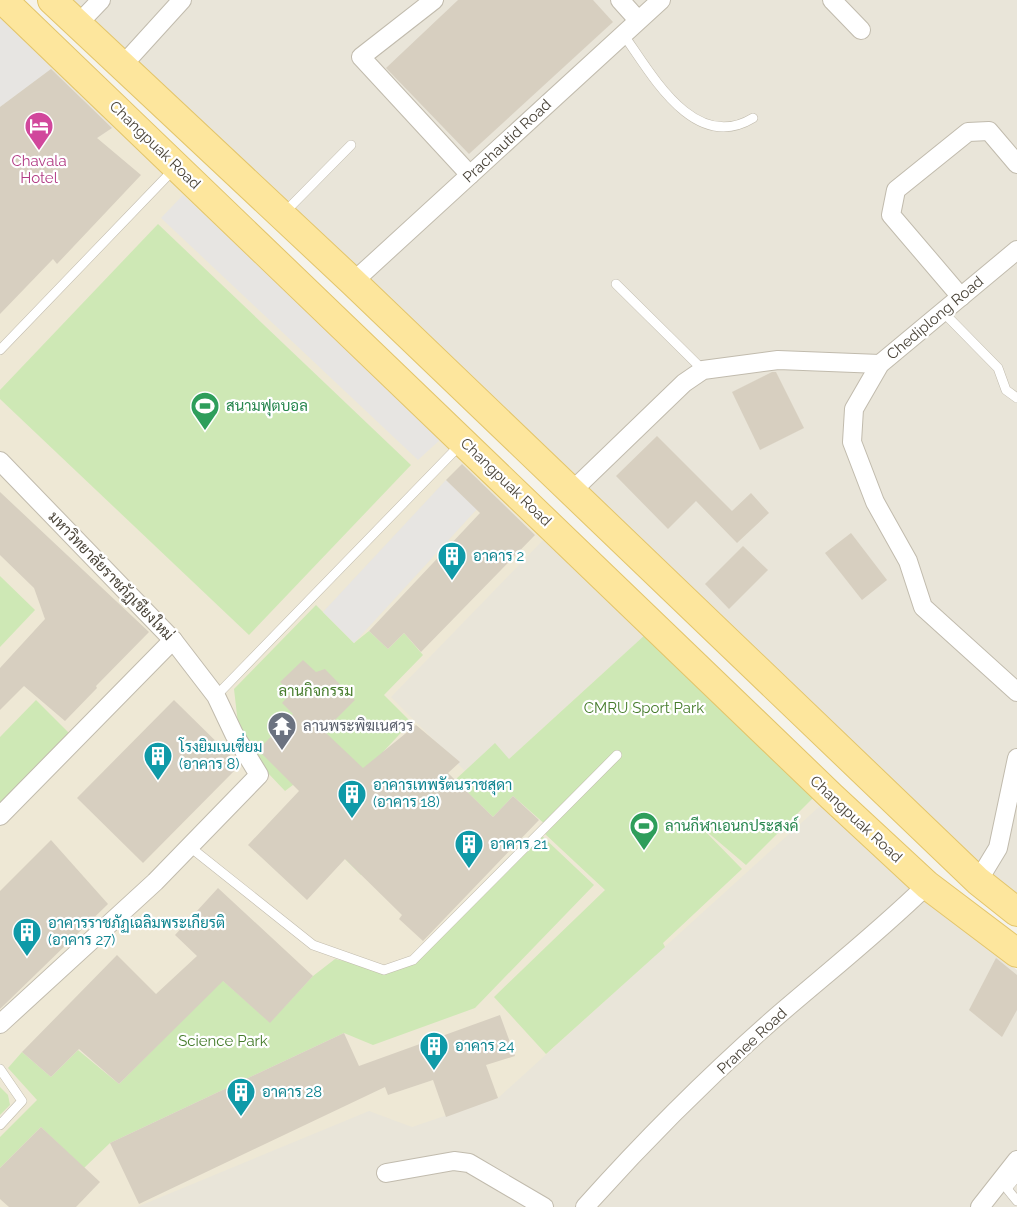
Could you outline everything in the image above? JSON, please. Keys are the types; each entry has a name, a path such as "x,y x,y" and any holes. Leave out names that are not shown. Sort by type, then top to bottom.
{"main road":[{"name":"Changpuak Road","path":"3,0 831,796 927,885 1017,953"},
{"path":"52,0 353,282 978,881 1017,912"}],"street":[{"path":"77,24 101,0"},
{"path":"122,66 182,0"},
{"path":"434,0 361,57 470,175"},
{"path":"620,0 638,20"},
{"name":"Prachautid Road","path":"353,282 662,0"},
{"path":"832,0 861,30"},
{"path":"961,297 891,215 896,190 968,132 989,131 1017,164"},
{"name":"Chediplong Road","path":"571,492 684,383 703,370 778,360 880,364 1017,250"},
{"path":"880,364 854,410 852,442 875,502 908,561 923,607 1017,692"},
{"name":"มหาวิทยาลัยราชภัฏเชียงใหม่","path":"0,460 173,640 216,696 234,734 259,775 190,847"},
{"path":"0,816 173,640"},
{"path":"978,881 998,848 1017,758"},
{"path":"0,1024 190,847"},
{"name":"Pranee Road","path":"585,1207 626,1161 774,1019 892,919 927,885"},
{"path":"980,1207 1017,1160"},
{"path":"386,1173 454,1161 469,1163 544,1207"}],"lane":[{"path":"623,34 671,102 679,108 706,125 739,126 753,118"},
{"path":"282,216 351,146"},
{"path":"0,350 177,166"},
{"path":"616,284 703,370"},
{"path":"943,312 998,368 1006,390 1017,398"},
{"path":"216,696 464,441"},
{"path":"190,847 314,945 384,970 413,960 617,755"},
{"path":"0,1069 22,1101 0,1125"},
{"path":"1017,1177 1008,1190 1017,1201"}],"shaded area":[{"path":"71,0 1017,0 1017,894 958,848"},
{"path":"0,8 58,64 0,107"},
{"path":"0,16 900,878 1017,970 1017,1207 0,1207"},
{"path":"120,122 548,535 391,697 466,772 509,759 646,634 831,796 498,1098 412,1127 369,1111 137,1207 0,1207 0,188 22,191"},
{"path":"183,195 442,438 418,460 161,218"},
{"path":"446,480 477,509 354,643 323,612"}],"green space":[{"name":"สนามฟุตบอล","path":"158,224 411,465 249,635 0,399 0,390"},
{"path":"0,576 35,610 0,647"},
{"name":"ลานกิจกรรม","path":"316,605 354,643 369,631 388,649 404,633 423,655 384,695 411,722 383,752 438,798 361,875 345,859 399,802 322,763 285,791 267,772 238,724 234,689"},
{"name":"CMRU Sport Park","path":"646,634 815,796 746,865 699,825 742,869 663,943 665,947 546,1054 494,997 605,890 545,834 619,757 547,826 513,796 493,817 455,780 495,743 509,759"},
{"path":"36,700 72,736 0,809 0,737"},
{"name":"Science Park","path":"539,833 594,885 475,1008 373,1045 344,1033 110,1143 84,1168 41,1127 0,1168 0,1137 37,1100 8,1068 22,1052 51,1077 78,1050 119,1084 222,980 270,1022 313,976 335,959 384,970 413,960"},
{"path":"0,1087 8,1095 10,1105 0,1115"}],"building":[{"path":"458,0 593,0 613,22 469,154 386,68"},
{"path":"51,69 112,128 97,138 141,175 57,264 53,259 0,314 0,107"},
{"path":"776,372 804,428 760,450 732,392"},
{"path":"657,436 732,511 751,493 769,513 737,543 696,501 668,529 616,476"},
{"name":"อาคาร 2","path":"462,464 535,535 421,652 404,633 388,649 369,631 480,513 446,480"},
{"path":"0,492 149,632 65,721 24,686 0,710 0,668 45,619 34,588 0,555"},
{"path":"851,533 887,580 862,600 825,553"},
{"path":"743,546 768,570 729,609 705,584"},
{"path":"303,660 316,672 325,669 355,700 324,731 363,768 416,725 460,762 448,773 493,817 513,796 539,820 423,941 399,919 402,915 345,859 307,900 248,845 299,791 258,750 293,714 282,703 291,693 280,682"},
{"name":"โรงยิมเนเซี่ยม (อาคาร 8)","path":"174,700 240,765 143,863 77,798"},
{"name":"อาคารราชภัฏเฉลิมพระเกียรติ (อาคาร 27)","path":"51,840 108,904 0,1009 0,891"},
{"path":"218,888 313,976 270,1023 223,981 119,1084 79,1049 51,1077 22,1052 117,955 156,994 197,956 175,935"},
{"path":"996,958 1017,975 1017,1010 1002,1037 969,1010"},
{"name":"อาคาร 28","path":"500,1015 515,1056 486,1065 498,1098 446,1117 433,1080 388,1095 385,1087 139,1204 110,1143 344,1033 359,1066"},
{"path":"41,1127 100,1182 76,1207 9,1207 0,1199 0,1168"}],"place":[{"name":"Chavala Hotel","path":"39,152"},
{"name":"สนามฟุตบอล","path":"205,432"},
{"name":"อาคาร 2","path":"452,582"},
{"name":"ลานพระพิฆเนศวร","path":"282,752"},
{"name":"โรงยิมเนเซี่ยม (อาคาร 8)","path":"158,782"},
{"name":"อาคารเทพรัตนราชสุดา (อาคาร 18)","path":"352,820"},
{"name":"ลานกีฬาเอนกประสงค์","path":"644,852"},
{"name":"อาคาร 21","path":"469,870"},
{"name":"อาคารราชภัฏเฉลิมพระเกียรติ (อาคาร 27)","path":"27,958"},
{"name":"อาคาร 24","path":"434,1072"},
{"name":"อาคาร 28","path":"241,1118"}]}
